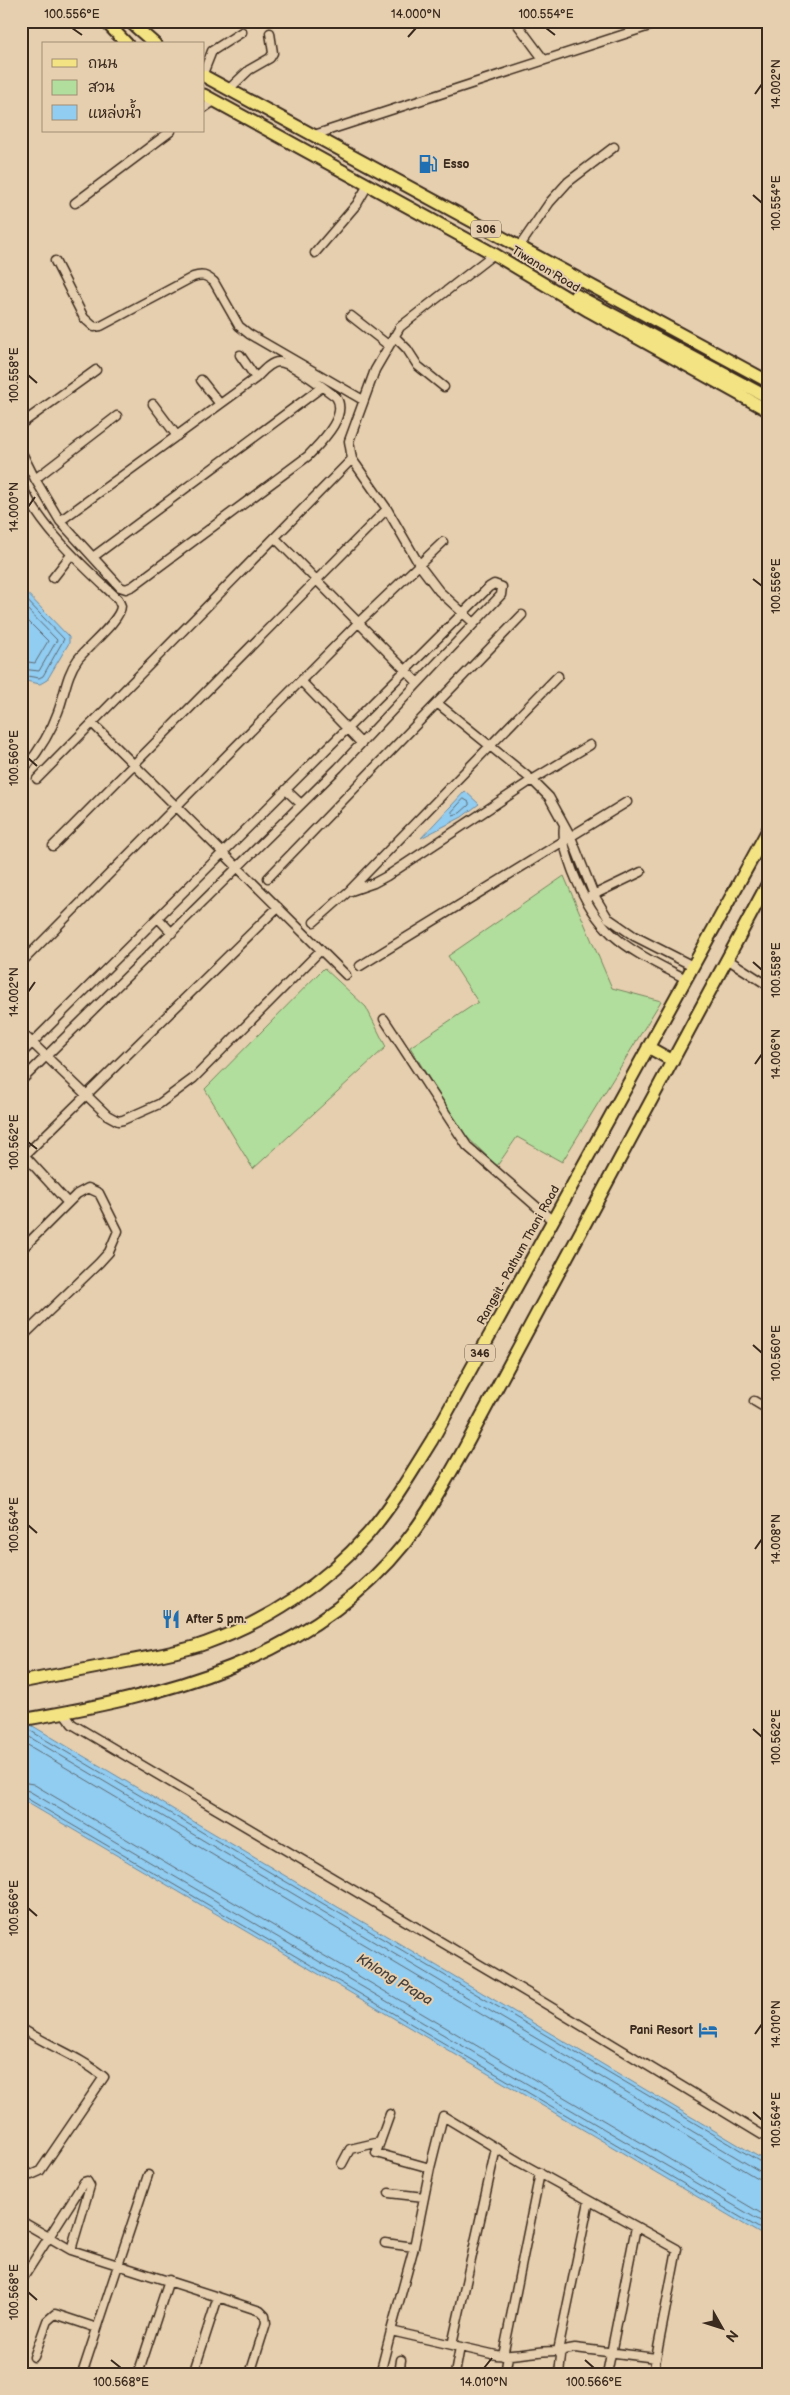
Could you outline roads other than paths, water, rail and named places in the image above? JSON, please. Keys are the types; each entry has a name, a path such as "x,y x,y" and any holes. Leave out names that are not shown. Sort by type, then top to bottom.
{"main road":[{"path":"105,21 125,42"},
{"path":"128,21 153,42"},
{"name":"Tiwanon Road","path":"205,77 769,382"},
{"name":"Tiwanon Road","path":"209,98 494,254 589,311 769,411"},
{"name":"306","path":"494,254 647,331 769,398"},
{"name":"Rangsit - Pathum Thani Road","path":"21,1682 169,1653 205,1643 240,1630 295,1598 337,1565 377,1523 432,1440 769,828"},
{"name":"346","path":"25,1720 178,1687 258,1657 288,1640 347,1600 393,1557 424,1517 445,1483 769,881"},
{"path":"648,1047 672,1061"}],"street":[{"path":"515,21 544,60"},
{"path":"634,21 639,30"},
{"path":"314,135 665,21"},
{"path":"205,67 212,51 242,32"},
{"path":"228,90 248,70 270,58 272,53 270,33"},
{"path":"75,203 170,132"},
{"path":"519,247 550,202 568,182 614,147"},
{"path":"315,254 358,204 368,185"},
{"path":"474,623 439,591 420,566 387,509 352,459 349,441 363,400 394,336 410,318 494,254"},
{"path":"55,261 84,318 94,327 101,326 192,278 201,274 208,276 214,282 239,326 249,334 363,400"},
{"path":"351,316 388,345"},
{"path":"394,336 407,349 418,366 444,387"},
{"path":"240,355 256,378"},
{"path":"21,451 34,479 60,521 120,587 126,589 134,586 308,456 336,420 340,408 336,397 294,368 279,362 271,364 256,378 60,521"},
{"path":"21,424 96,370"},
{"path":"201,380 220,404"},
{"path":"93,558 322,387"},
{"path":"153,404 177,436"},
{"path":"34,479 117,416"},
{"path":"38,779 352,459"},
{"path":"21,484 24,497 71,555 118,600 121,611 74,665 68,677 58,714 37,753 25,768"},
{"path":"53,846 134,767 387,509"},
{"path":"275,538 417,682"},
{"path":"21,963 358,623 420,566 443,542"},
{"path":"53,578 71,555"},
{"path":"21,1054 489,587 494,584 502,587 501,595 361,743 172,933 21,1080"},
{"path":"268,878 522,615"},
{"path":"314,922 349,891 558,676"},
{"path":"301,681 361,743"},
{"path":"437,703 532,780 549,797 571,836 594,895 608,918 620,928 693,966"},
{"path":"92,723 134,767 238,866 346,975"},
{"path":"349,891 374,884 532,780 590,745"},
{"path":"286,790 301,804"},
{"path":"360,966 627,802"},
{"path":"564,825 562,842 585,899 601,924 616,939 686,979"},
{"path":"585,899 641,872"},
{"path":"68,1203 23,1157 278,906"},
{"path":"158,918 172,933"},
{"path":"21,1032 85,1096 107,1115 118,1120 158,1104 194,1078 321,950"},
{"path":"727,959 769,986"},
{"path":"384,1018 467,1146 553,1220"},
{"path":"21,1250 68,1203 88,1188 100,1192 118,1231 116,1240 99,1263 21,1338"},
{"path":"754,1401 769,1410"},
{"path":"64,1713 72,1724 531,1995 769,2139"},
{"path":"21,2028 42,2042 86,2062 104,2077 40,2171 31,2175 21,2170"},
{"path":"390,2114 376,2154 430,2168"},
{"path":"380,2374 414,2247 443,2116 677,2250 653,2374"},
{"path":"342,2164 350,2149 380,2142"},
{"path":"454,2374 456,2346 496,2148"},
{"path":"504,2374 540,2173"},
{"path":"82,2374 148,2175"},
{"path":"21,2282 87,2180 90,2186 71,2250"},
{"path":"389,2193 424,2198"},
{"path":"559,2374 561,2356 558,2351 589,2201"},
{"path":"21,2221 71,2250 169,2280 260,2311 265,2316 266,2323 250,2374"},
{"path":"607,2374 636,2227"},
{"path":"385,2243 414,2247"},
{"path":"138,2374 169,2280"},
{"path":"193,2374 218,2297"},
{"path":"34,2357 46,2321 55,2314 97,2328"},
{"path":"391,2332 506,2356 575,2348 656,2358"},
{"path":"399,2374 401,2360"}],"water":[{"path":"21,587 69,637 69,643 47,680 40,684 21,680"},
{"path":"465,791 479,804 462,817 421,838"},
{"name":"Khlong Prapa","path":"21,1719 769,2163 769,2239 21,1799"}],"place":[{"name":"Esso","path":"428,164"},
{"name":"After 5 pm.","path":"171,1619"},
{"name":"Pani Resort","path":"708,2030"}]}
